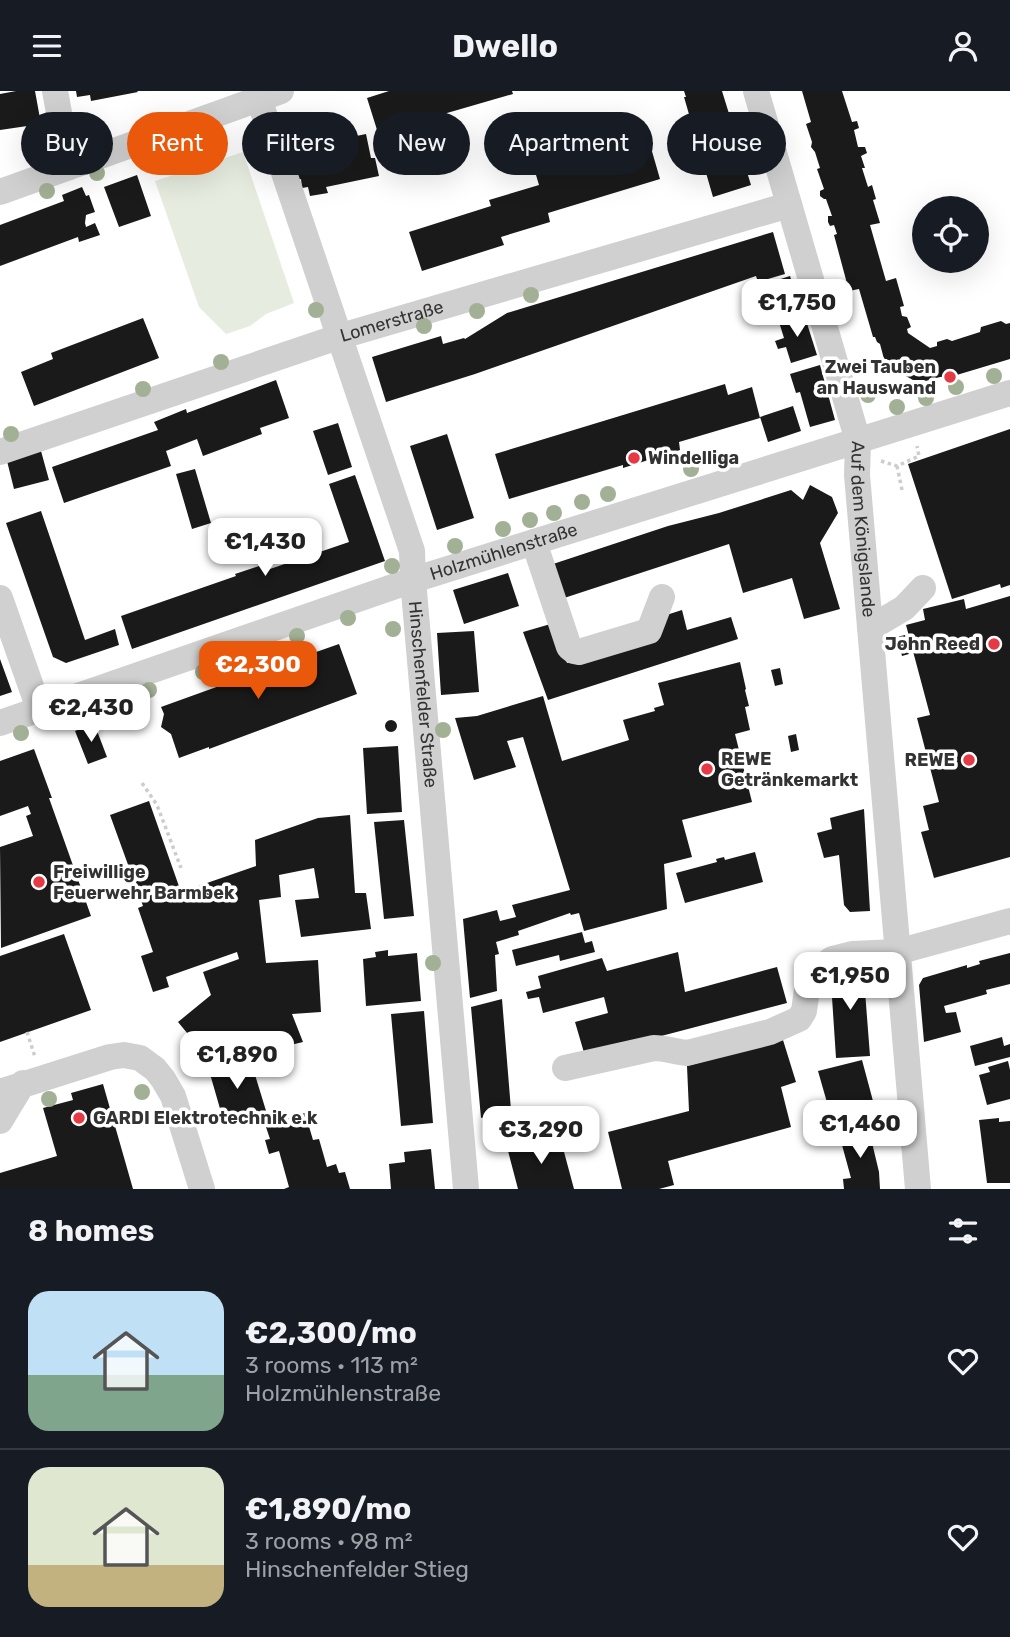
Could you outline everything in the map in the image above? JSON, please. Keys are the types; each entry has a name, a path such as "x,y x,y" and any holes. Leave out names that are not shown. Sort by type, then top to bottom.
{"street":[{"path":"55,91 59,112"},
{"name":"Auf dem Königslande","path":"756,91 858,441 857,475 918,1189"},
{"path":"113,149 232,99 270,95"},
{"name":"Hinschenfelder Straße","path":"270,95 338,337 412,551 466,1189"},
{"path":"0,192 47,175"},
{"name":"Lomerstraße","path":"0,452 338,337 789,205"},
{"name":"Holzmühlenstraße","path":"0,723 413,580 1010,393"},
{"path":"534,542 569,647 574,651 579,652 649,631 662,597"},
{"path":"870,628 904,608 923,588"},
{"path":"0,598 39,709"},
{"path":"565,1068 654,1048 687,1053 771,1031 799,1019 815,972 832,959 852,954 897,951 1010,921"},
{"path":"0,1121 12,1088 110,1057 124,1055 140,1058 155,1069 173,1096 202,1189"}],"path":[{"path":"879,460 897,466 902,490"},
{"path":"142,783 157,805 181,868"},
{"path":"27,1032 31,1045"}],"shaded area":[{"path":"242,152 242,175 251,175 294,303 266,314 250,326 226,334 199,307 155,181 173,175 228,175 228,157"}],"building":[{"path":"35,91 39,112 21,112 21,127 0,130 0,94"},
{"path":"76,91 138,92 91,101 90,95 77,97"},
{"path":"389,91 512,91 513,94 451,112 373,112 373,117 367,98"},
{"path":"684,91 722,91 728,112 688,112"},
{"path":"802,91 842,91 852,122 857,121 859,128 854,130 858,147 865,147 867,153 861,156 865,168 862,168 868,187 872,185 876,199 873,200 880,223 870,225 886,281 896,278 904,306 900,307 902,316 907,317 911,327 907,329 908,333 930,348 937,346 937,342 947,339 952,341 980,332 981,327 1001,321 1010,323 1010,359 950,377 926,381 913,380 888,365 880,344 873,337 859,289 849,291 834,235 837,234 834,225 830,226 828,222 828,216 832,216 826,199 820,196 820,191 824,189 817,169 820,168 811,147 806,124 811,122"},
{"path":"366,134 373,158 373,175 379,176 326,187 328,193 310,196 308,187 302,188 301,179 298,180 297,175 359,175 359,135"},
{"path":"653,155 660,179 548,213 550,222 501,237 504,245 422,271 409,232 491,206 489,200 539,185 536,175 653,175"},
{"path":"137,175 151,216 119,227 104,187"},
{"path":"707,175 748,175 751,185 713,197"},
{"path":"82,187 86,196 89,195 95,212 86,215 86,227 95,223 100,235 79,242 78,237 0,266 0,225 64,201 62,195"},
{"path":"773,232 785,274 758,282 756,276 475,374 386,402 372,357 441,336 443,344 465,339 507,313"},
{"path":"790,276 801,312 773,320 762,285"},
{"path":"804,314 817,355 791,363 786,347 778,349 775,341 784,338 779,322"},
{"path":"143,318 159,358 34,406 21,372 53,359 51,353"},
{"path":"820,365 835,420 810,427 800,392 796,393 790,374"},
{"path":"276,380 289,418 260,428 262,434 203,456 197,439 166,451 171,466 64,503 52,467 158,430 154,422 186,409 187,413"},
{"path":"725,384 728,395 752,387 760,418 679,442 680,450 509,499 495,454"},
{"path":"793,406 801,431 768,442 760,417"},
{"path":"338,423 352,467 328,475 313,431"},
{"path":"1010,429 1010,585 1001,588 1000,584 952,599 908,464"},
{"path":"447,434 474,518 437,530 410,446"},
{"path":"41,451 49,480 14,489 7,461"},
{"path":"195,469 211,523 192,529 176,474"},
{"path":"355,475 385,561 132,649 121,616 265,564 267,570 349,542 329,484"},
{"path":"810,485 832,497 838,513 820,543 840,609 804,619 792,578 743,593 729,544 558,600 547,566 668,526 791,490 803,500"},
{"path":"41,511 85,640 115,629 119,645 66,663 53,657 6,523"},
{"path":"508,573 519,606 464,624 453,590"},
{"name":"REWE","path":"1010,596 1010,857 934,878 921,832 929,830 923,806 939,802 917,718 930,715 906,625 925,620 923,609 964,599 966,609"},
{"path":"682,610 687,630 731,617 738,639 548,700 523,632 554,623 567,663 654,637 657,618"},
{"path":"474,631 479,692 441,695 437,633"},
{"path":"905,635 909,654 902,656 897,637"},
{"path":"339,644 357,694 179,758 171,734 161,727 164,714 161,707 222,685 226,678 236,680 241,672 247,676 252,674 256,667 263,671 267,669 270,661 279,665"},
{"path":"0,659 12,692 0,696"},
{"path":"740,662 749,706 745,707 750,730 735,734 752,802 682,820 692,857 664,864 667,909 584,931 579,913 570,913 518,931 519,935 496,942 499,954 495,955 497,991 470,998 463,919 497,910 500,921 516,917 512,905 570,890 523,737 507,741 516,767 474,780 455,718 477,716 543,696 562,761 629,740 623,720 655,711 654,708 664,705 658,683"},
{"path":"780,668 783,684 775,686 771,670"},
{"path":"386,721 396,721 396,731 386,731"},
{"path":"94,723 107,757 88,764 75,731"},
{"path":"796,734 799,750 791,752 788,736"},
{"path":"398,746 402,812 367,814 363,748"},
{"name":"Freiwillige Feuerwehr Barmbek","path":"34,749 91,916 1,948 0,847 33,836 26,816 31,814 28,806 0,816 0,761"},
{"path":"149,801 181,892 256,866 255,840 318,818 350,815 355,893 366,893 371,929 301,937 295,900 319,898 314,868 279,875 281,897 259,900 266,963 318,960 321,1012 292,1014 303,1042 249,1055 245,1038 202,1051 178,1022 211,995 203,972 239,959 237,952 166,977 169,987 153,992 141,956 153,952 138,908 143,906 110,815"},
{"path":"864,809 870,911 850,912 844,905 839,855 824,858 817,833 832,829 830,818"},
{"path":"404,820 414,916 384,919 374,822"},
{"path":"755,852 763,882 685,903 676,873 717,862 716,859 724,857 725,860"},
{"path":"582,932 585,943 592,941 595,952 560,961 559,955 516,966 512,950"},
{"path":"64,934 91,1010 0,1042 0,956"},
{"path":"388,950 388,956 417,953 421,1001 366,1006 363,959 376,957 375,952"},
{"path":"678,952 685,992 777,967 787,1003 585,1056 575,1022 608,1013 604,997 543,1013 539,997 528,999 526,992 541,988 538,976 602,958 607,971"},
{"path":"1010,953 1010,984 986,990 987,994 944,1006 946,1013 956,1012 961,1032 924,1042 919,985 923,978 967,965 967,968 980,964 979,961"},
{"path":"863,965 870,1056 836,1058 830,967"},
{"path":"502,999 511,1110 481,1118 471,1007"},
{"path":"424,1011 433,1123 401,1126 391,1014"},
{"path":"1002,1037 1004,1046 1010,1044 1010,1057 975,1066 970,1046"},
{"path":"783,1040 796,1082 781,1087 791,1127 668,1161 674,1185 659,1189 622,1189 608,1132 689,1111 687,1066"},
{"path":"249,1055 267,1114 225,1126 208,1067"},
{"path":"862,1060 873,1101 830,1113 818,1071"},
{"path":"1008,1061 1010,1099 987,1105 979,1075 990,1072 988,1067"},
{"path":"103,1084 133,1189 0,1189 0,1173 57,1156 43,1108 73,1100 71,1093"},
{"path":"305,1113 313,1140 319,1139 327,1167 336,1164 339,1173 345,1172 350,1189 284,1189 289,1187 279,1151 269,1154 265,1140 270,1139 265,1124"},
{"path":"999,1118 999,1122 1010,1121 1010,1183 987,1183 979,1120"},
{"path":"868,1126 879,1172 880,1189 844,1189 843,1179 851,1178 839,1134"},
{"path":"560,1137 574,1189 518,1189 508,1151"},
{"path":"431,1149 435,1189 391,1189 389,1164 405,1162 404,1152"}],"place":[{"name":"Zwei Tauben an Hauswand","path":"950,377"},
{"name":"Windelliga","path":"634,458"},
{"name":"John Reed","path":"994,644"},
{"name":"REWE","path":"969,760"},
{"name":"REWE Getränkemarkt","path":"707,769"},
{"name":"Freiwillige Feuerwehr Barmbek","path":"39,882"},
{"name":"GARDI Elektrotechnik e.k","path":"79,1118"}]}
